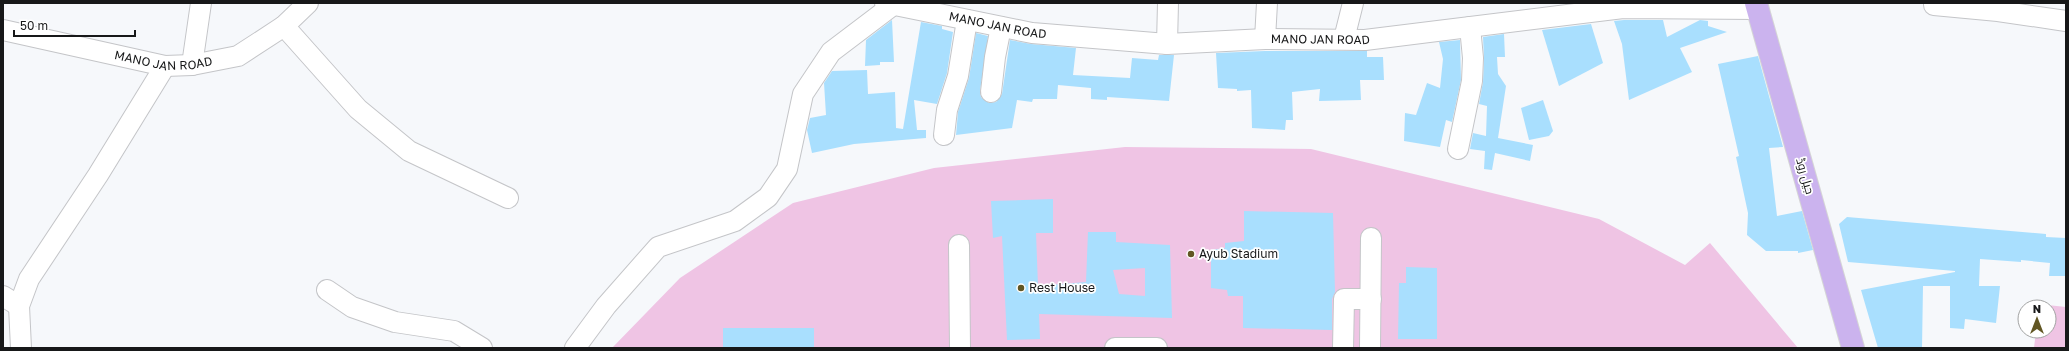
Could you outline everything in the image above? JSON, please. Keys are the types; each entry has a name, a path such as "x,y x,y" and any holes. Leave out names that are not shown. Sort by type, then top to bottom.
{"main road":[{"name":"جیل روڈ","path":"1757,6 1853,348"}],"street":[{"path":"192,65 200,3"},
{"name":"MANO JAN ROAD","path":"3,30 164,66 192,65 238,56 284,26 308,3"},
{"path":"1167,44 1168,3"},
{"path":"1265,39 1267,3"},
{"path":"1344,39 1353,3"},
{"path":"1934,3 1934,5 1998,11 2066,21"},
{"path":"575,348 606,306 658,247 735,221 768,197 787,169 803,94 831,52 889,4"},
{"name":"MANO JAN ROAD","path":"889,4 928,8 967,20 1032,33 1167,44 1265,39 1365,40 1622,8 1757,6"},
{"path":"944,135 947,110 958,76 967,20"},
{"path":"284,26 358,109 409,151 508,198"},
{"path":"991,92 995,57 1001,27"},
{"path":"1458,149 1472,81 1473,58 1470,27"},
{"path":"21,348 19,306 29,279 98,175 164,66"},
{"path":"1370,348 1371,238"},
{"path":"959,245 960,348"},
{"path":"327,290 352,307 396,322 454,331 482,348"},
{"path":"3,296 19,306"},
{"path":"1343,348 1344,299 1371,298"},
{"path":"1115,348 1157,348"}],"shaded area":[{"name":"Ayub Stadium","path":"1125,147 1311,149 1599,219 1685,265 1710,243 1798,348 612,348 680,278 793,203 934,168"},
{"path":"2057,306 2066,307 2066,348 2034,348 2035,339 2057,339"}],"building":[{"path":"892,20 894,62 880,62 880,65 865,66 866,40"},
{"path":"1663,20 1667,37 1700,20 1708,21 1708,26 1727,32 1680,48 1692,72 1629,100 1622,44 1614,21"},
{"path":"921,22 942,26 942,29 953,32 947,73 937,104 914,100 917,130 926,130 926,138 854,144 812,153 807,130 810,118 826,115 824,83 832,71 867,70 868,94 895,92 896,128 903,129"},
{"path":"1591,24 1603,63 1559,86 1542,30"},
{"path":"976,33 988,36 980,91 981,97 989,103 996,102 1002,94 1010,40 1031,44 1076,48 1073,75 1130,78 1132,58 1158,60 1159,55 1174,55 1169,101 1107,97 1107,100 1091,99 1091,88 1058,85 1057,99 1033,99 1032,102 1017,100 1012,128 956,135 958,112 969,78"},
{"path":"1504,34 1505,57 1497,57 1498,74 1506,86 1498,138 1533,145 1530,161 1495,153 1492,170 1484,169 1485,151 1470,149 1473,133 1486,136 1487,106 1479,104 1483,82 1483,37"},
{"path":"1460,40 1461,80 1452,122 1446,120 1440,147 1404,141 1405,113 1416,115 1427,83 1440,88 1443,59 1439,42"},
{"path":"1265,51 1367,51 1367,57 1383,57 1384,80 1360,80 1361,100 1319,101 1320,89 1292,92 1293,120 1286,120 1285,130 1252,128 1251,90 1237,91 1237,89 1218,88 1216,53"},
{"path":"1758,56 1783,147 1769,148 1777,216 1802,211 1813,250 1798,253 1798,251 1766,251 1747,235 1748,213 1736,157 1739,156 1718,64"},
{"path":"1543,100 1553,131 1549,136 1529,140 1521,108"},
{"path":"1053,199 1053,233 1036,233 1038,286 1086,282 1088,232 1116,232 1116,242 1170,245 1172,318 1039,314 1040,339 1007,340 1002,236 993,238 991,201","holes":["1145,268 1145,296 1119,294 1113,270"]},
{"path":"1244,211 1333,213 1335,292 1332,299 1332,330 1243,328 1243,296 1228,296 1227,290 1211,288 1211,250 1225,248 1225,243 1244,241"},
{"path":"1847,217 2046,234 2046,237 2066,238 2066,276 2049,276 2050,263 2021,260 2021,262 1980,259 1979,286 2000,286 1996,323 1965,319 1964,329 1950,328 1950,286 1923,286 1922,348 1878,348 1861,290 1955,271 1848,262 1839,224"},
{"path":"1406,267 1437,268 1437,339 1398,339 1399,283 1406,283"},
{"path":"723,328 814,328 814,348 723,348"}],"place":[{"name":"Ayub Stadium","path":"1191,254"},
{"name":"Rest House","path":"1021,288"}]}
